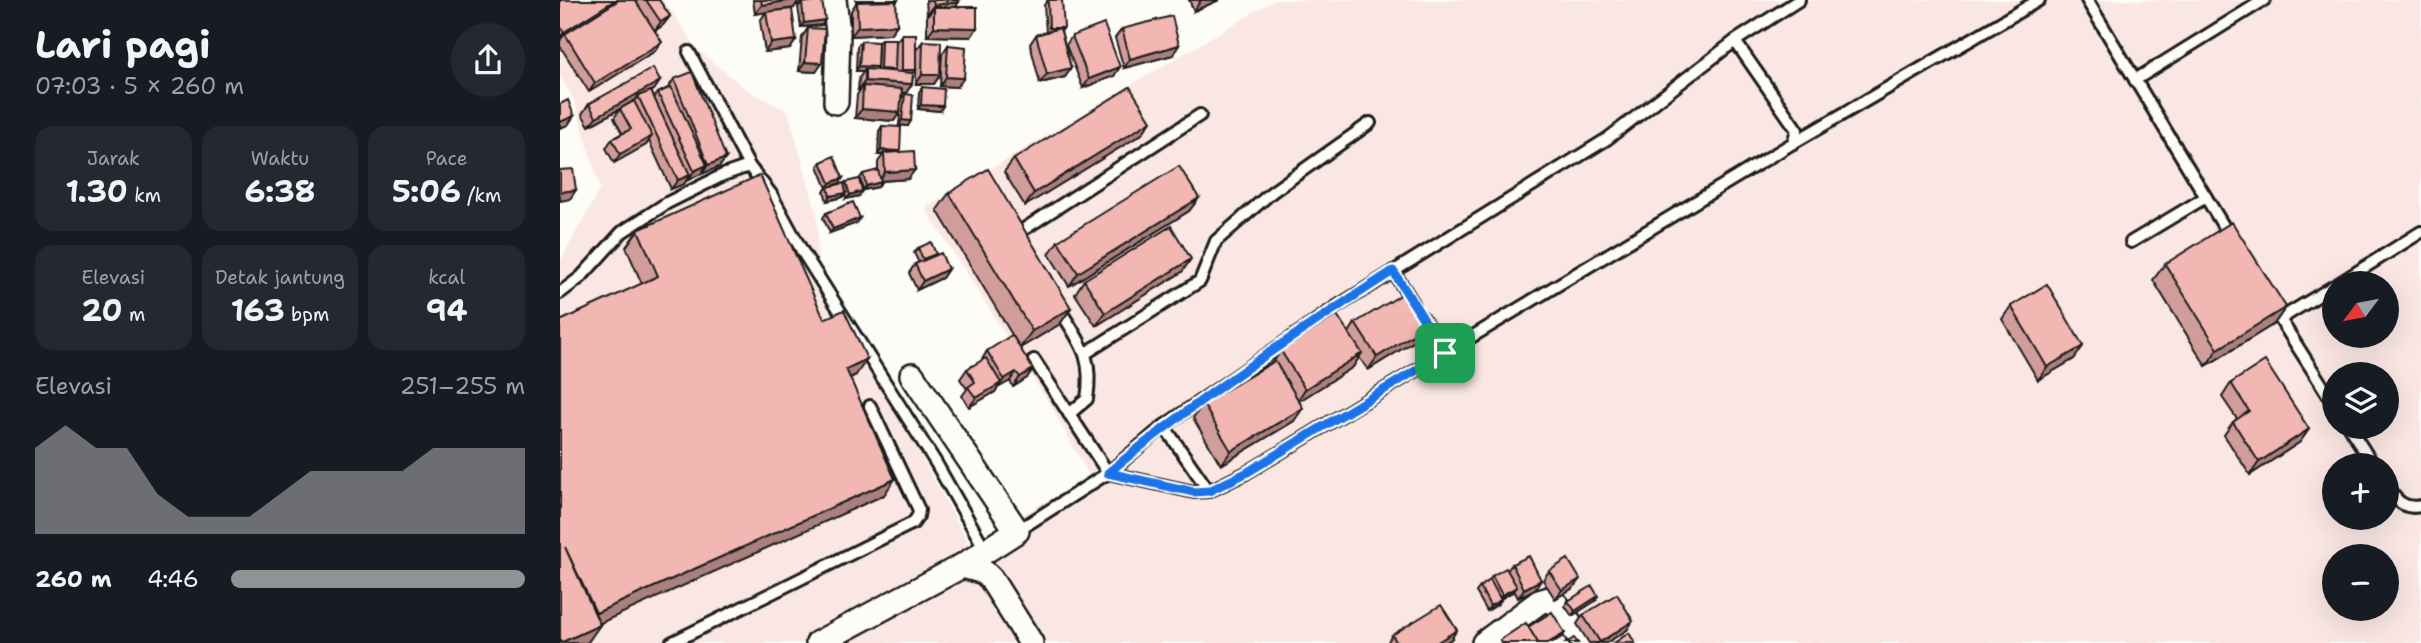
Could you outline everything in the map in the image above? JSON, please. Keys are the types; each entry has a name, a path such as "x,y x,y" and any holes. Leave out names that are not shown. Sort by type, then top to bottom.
{"street":[{"path":"834,0 838,32 836,102"},
{"path":"818,643 962,566 1017,531 912,375"},
{"path":"962,566 984,572 991,579 1031,643"},
{"path":"1484,643 1539,602 1549,599 1557,605 1584,643"}],"lane":[{"path":"1017,531 1108,473 1164,426 1322,317 1607,139 1735,41 1799,0"},
{"path":"1034,360 1108,473 1194,492 1209,491 1246,473 1793,143 2039,0"},
{"path":"2087,0 2233,242"},
{"path":"2136,80 2264,0"},
{"path":"1735,41 1793,122 1797,130 1793,143"},
{"path":"690,52 749,166 771,194 802,251 936,463 986,551"},
{"path":"1022,247 1012,230 1200,115"},
{"path":"1086,354 1200,281 1216,241 1272,192 1370,123"},
{"path":"560,293 581,277 622,232 667,203 723,175 749,166"},
{"path":"2131,242 2206,197"},
{"path":"2358,271 2421,232"},
{"path":"1393,271 1445,353"},
{"path":"1051,294 1086,354 1090,372 1087,399 1069,414"},
{"path":"2280,319 2322,294"},
{"path":"2267,298 2322,385"},
{"path":"670,643 913,523 919,510 870,406"},
{"path":"1164,426 1209,491"},
{"path":"2399,501 2409,508 2421,506"}],"shaded area":[{"path":"560,0 664,0 698,50 747,90 788,111 817,214 818,267 969,544 1090,477 1052,408 925,208 1274,0 2421,0 2421,643 560,643 560,261 600,189 575,102 560,76"}],"building":[{"path":"560,0 615,0 564,32 560,26"},
{"path":"619,0 635,0 662,42 595,83 565,34"},
{"path":"646,0 659,0 670,16 661,22"},
{"path":"761,0 792,0 762,5"},
{"path":"822,0 825,20 804,23 802,3"},
{"path":"933,0 959,0 959,2 934,5"},
{"path":"1048,0 1062,0 1064,28 1049,28"},
{"path":"896,1 897,25 858,27 857,2"},
{"path":"934,7 977,7 977,28 934,27"},
{"path":"792,9 796,40 771,43 766,12"},
{"path":"1172,16 1179,45 1130,59 1122,29"},
{"path":"1104,24 1120,67 1089,79 1072,36"},
{"path":"808,28 825,29 822,63 805,62"},
{"path":"1060,28 1071,68 1047,74 1036,35"},
{"path":"902,34 916,34 916,70 902,70"},
{"path":"881,39 896,39 895,70 880,69"},
{"path":"861,41 878,42 877,67 859,66"},
{"path":"923,41 941,42 940,75 922,75"},
{"path":"948,45 966,47 964,78 946,77"},
{"path":"653,68 660,81 596,117 589,104"},
{"path":"865,69 913,73 912,84 865,81"},
{"path":"692,72 726,158 708,165 674,79"},
{"path":"863,86 902,89 900,112 862,109"},
{"path":"671,87 707,165 694,171 658,93"},
{"path":"922,87 944,89 943,106 921,105"},
{"path":"1130,87 1151,121 1034,193 1014,159"},
{"path":"651,91 690,175 678,180 638,96"},
{"path":"905,94 913,95 911,121 902,120"},
{"path":"568,100 574,116 560,122 560,104"},
{"path":"634,101 652,136 620,154 612,139 631,129 620,109"},
{"path":"882,126 901,127 900,151 881,150"},
{"path":"914,151 915,170 885,172 884,153"},
{"path":"834,156 843,178 830,183 821,162"},
{"path":"1179,166 1199,198 1078,273 1058,241"},
{"path":"573,169 576,190 560,192 560,170"},
{"path":"988,169 1071,308 1032,331 949,193"},
{"path":"878,170 881,182 866,186 863,174"},
{"path":"760,175 824,319 844,310 867,359 846,369 895,479 596,613 565,547 600,625 560,643 560,321 658,276 638,230"},
{"path":"859,179 862,191 850,195 846,182"},
{"path":"844,183 846,193 830,196 828,187"},
{"path":"853,202 860,218 833,229 826,213"},
{"path":"2232,222 2286,307 2218,349 2165,264"},
{"path":"1171,226 1191,259 1105,313 1084,280"},
{"path":"931,242 936,254 923,259 918,248"},
{"path":"941,253 948,269 923,281 915,264"},
{"path":"2047,284 2083,346 2047,367 2011,306"},
{"path":"1409,290 1430,324 1377,357 1355,323"},
{"path":"1337,315 1362,353 1305,389 1281,351"},
{"path":"1012,335 1033,369 1020,377 1016,372 1004,379 987,351"},
{"path":"986,358 1001,383 976,398 968,387 975,382 967,369"},
{"path":"1275,361 1303,408 1231,451 1203,404"},
{"path":"2265,361 2309,429 2259,462 2233,422 2249,411 2231,383"},
{"path":"1529,556 1541,580 1524,589 1512,564"},
{"path":"1568,559 1580,579 1562,590 1549,571"},
{"path":"1506,568 1517,587 1502,595 1492,576"},
{"path":"1490,580 1501,600 1490,606 1480,587"},
{"path":"1592,586 1598,596 1575,611 1568,601"},
{"path":"1617,594 1633,621 1600,642 1583,615"},
{"path":"1441,605 1457,630 1436,643 1397,643 1392,635"},
{"path":"1552,612 1565,633 1548,643 1538,643 1528,627"},
{"path":"1526,623 1538,643 1502,643 1500,640"},
{"path":"1629,633 1635,643 1614,643"}],"route":[{"path":"1393,271 1445,353 1246,473 1209,491 1194,492 1108,473 1164,426 1393,271"}]}
